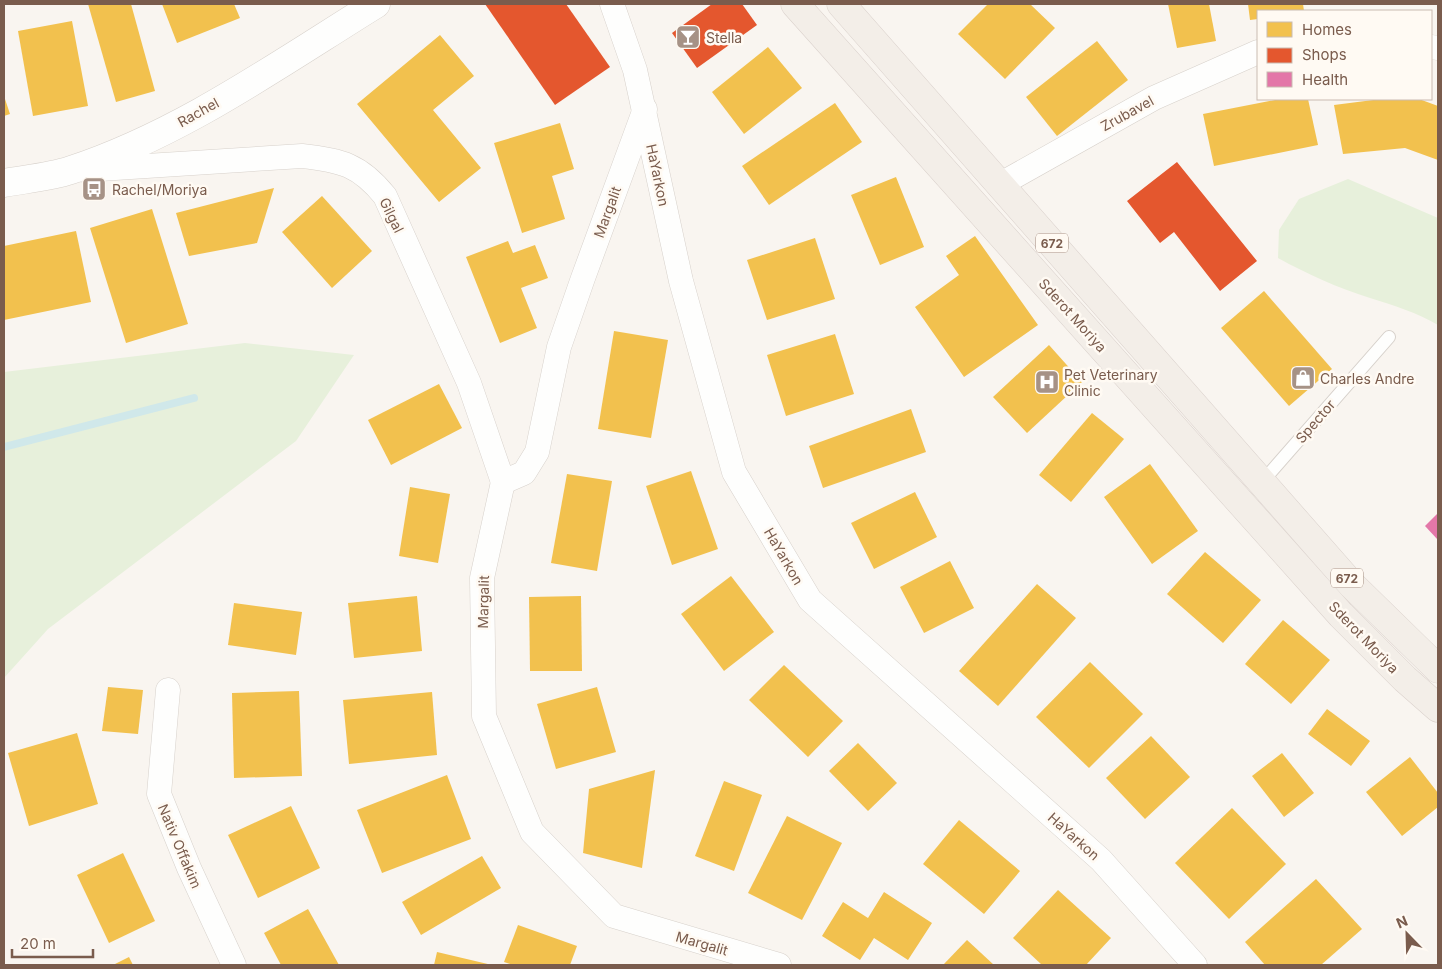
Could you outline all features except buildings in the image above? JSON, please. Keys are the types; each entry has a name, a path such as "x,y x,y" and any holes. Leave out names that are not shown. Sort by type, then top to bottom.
{"main road":[{"name":"Sderot Moriya","path":"795,4 1341,615 1405,679 1438,708"},
{"name":"Sderot Moriya","path":"842,4 1352,585 1438,669"}],"street":[{"name":"Rachel","path":"4,184 70,171 138,144 198,114 376,4"},
{"name":"HaYarkon","path":"612,4 635,70 681,281 734,472 810,600 1101,860 1195,965"},
{"name":"Zrubavel","path":"1001,184 1154,98 1257,52"},
{"name":"Margalit","path":"644,110 560,347 537,452 524,472 503,482 482,578 484,716 532,832 614,916 779,965"},
{"name":"Gilgal","path":"70,171 302,156 323,158 358,170 372,181 385,196 469,383 503,482"},
{"name":"Nativ Offakim","path":"168,690 158,794 189,868 234,965"}],"lane":[{"name":"Spector","path":"1262,482 1389,336"}],"green space":[{"path":"1348,179 1438,218 1438,325 1405,310 1334,285 1278,258 1279,230 1299,199"},
{"path":"245,343 354,355 296,441 48,629 4,678 4,372"}],"waterway":[{"path":"4,447 194,398"}],"place":[{"name":"Stella","path":"688,37"},
{"name":"Rachel/Moriya","path":"94,189"},
{"name":"Charles Andre","path":"1303,378"},
{"name":"Pet Veterinary Clinic","path":"1047,382"}]}
